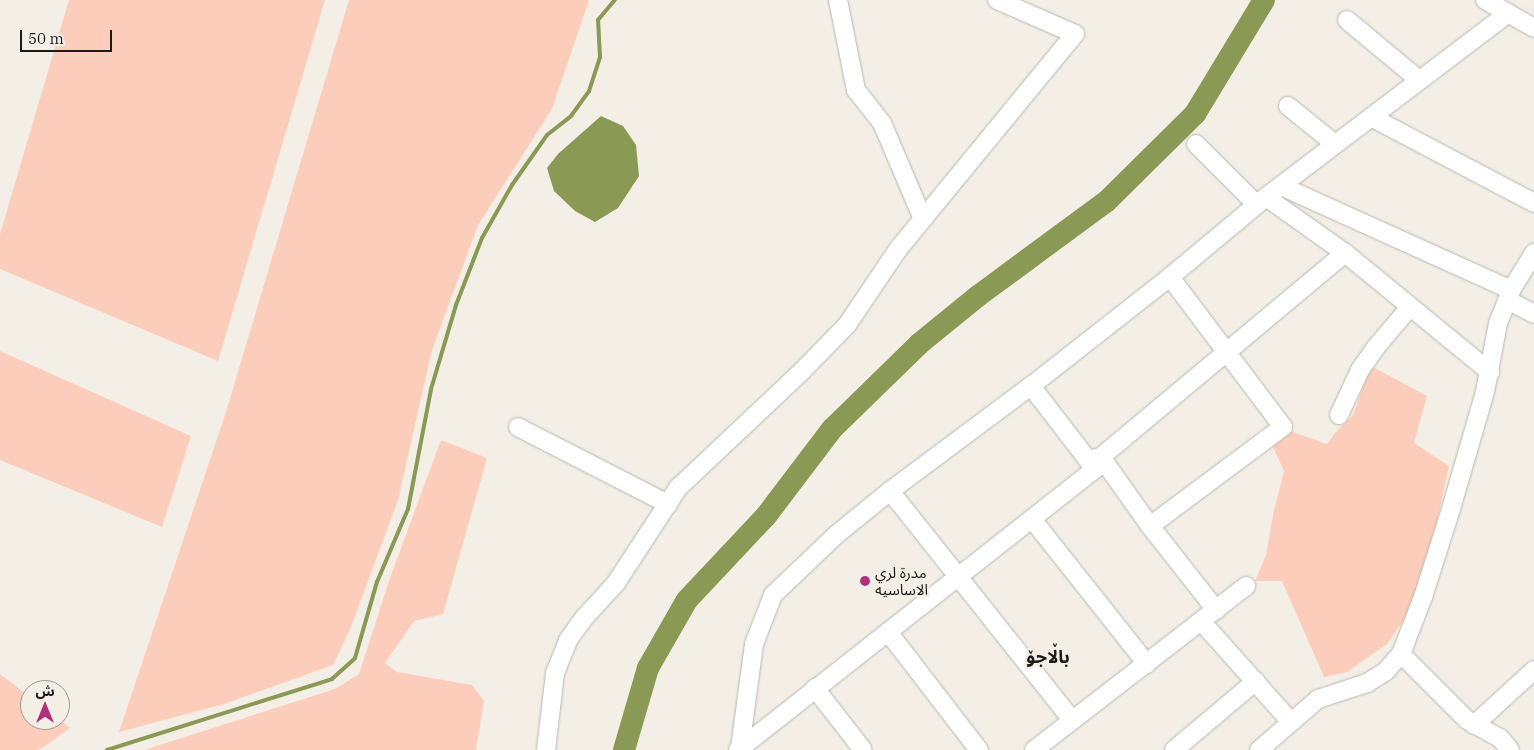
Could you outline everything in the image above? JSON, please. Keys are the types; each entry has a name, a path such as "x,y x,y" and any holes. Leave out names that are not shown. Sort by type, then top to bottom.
{"street":[{"path":"838,0 856,90 882,123 923,219"},
{"path":"546,750 555,673 568,640 585,617 616,583 678,488 802,371 847,325 899,248 1075,34 997,0"},
{"path":"1485,0 1534,28"},
{"path":"740,749 754,644 773,595 836,535 890,491 1030,386 1170,277 1261,201 1508,13"},
{"path":"1347,20 1419,80"},
{"path":"1288,106 1335,144"},
{"path":"1371,117 1534,203"},
{"path":"1196,144 1261,201 1345,253 1490,372"},
{"path":"1281,186 1341,213 1509,295 1534,314"},
{"path":"1323,238 1341,213"},
{"path":"740,749 815,688 1032,519 1095,462 1345,253"},
{"path":"1263,749 1318,699 1358,687 1376,677 1401,654 1423,597 1451,509 1490,372 1495,334 1509,295 1534,253"},
{"path":"1150,526 1283,427 1170,277"},
{"path":"1339,415 1360,370 1377,346 1410,307"},
{"path":"1030,386 1150,526 1216,610"},
{"path":"518,427 668,504"},
{"path":"890,491 1072,720"},
{"path":"1032,519 1147,664"},
{"path":"1034,750 1246,586"},
{"path":"1201,621 1291,722"},
{"path":"888,632 979,750"},
{"path":"1401,654 1474,725 1500,739 1510,750"},
{"path":"1474,725 1534,670"},
{"path":"1174,750 1256,681"},
{"path":"815,688 863,750"}],"shaded area":[{"path":"69,0 325,0 218,361 0,269 0,234"},
{"path":"349,0 589,0 552,109 478,225 432,350 398,500 351,627 333,665 224,704 119,732 226,412"},
{"path":"601,116 623,126 636,145 639,176 618,208 595,222 575,211 554,191 547,168 558,154"},
{"path":"0,351 191,436 162,527 0,460"},
{"path":"1371,366 1427,396 1414,443 1449,466 1432,544 1412,608 1387,644 1347,672 1324,677 1282,581 1255,581 1266,555 1274,510 1284,471 1273,447 1287,430 1327,444 1353,415"},
{"path":"441,440 487,458 443,614 414,621 385,663 397,672 472,685 484,701 476,750 144,750 335,689 359,674 390,578"},
{"path":"0,674 20,689 20,730 67,730 37,750 0,750"}],"waterway":[{"path":"107,750 332,679 355,658 377,582 408,509 431,389 456,305 482,238 512,185 547,135 571,116 589,91 600,57 598,20 615,0"},
{"path":"624,750 648,668 687,600 766,516 832,429 919,344 978,296 1107,201 1195,114 1264,0"}],"place":[{"name":"مدرة لري الاساسیه","path":"865,581"}],"district":[{"name":"باڵاجۆ","path":"1048,657"}]}
